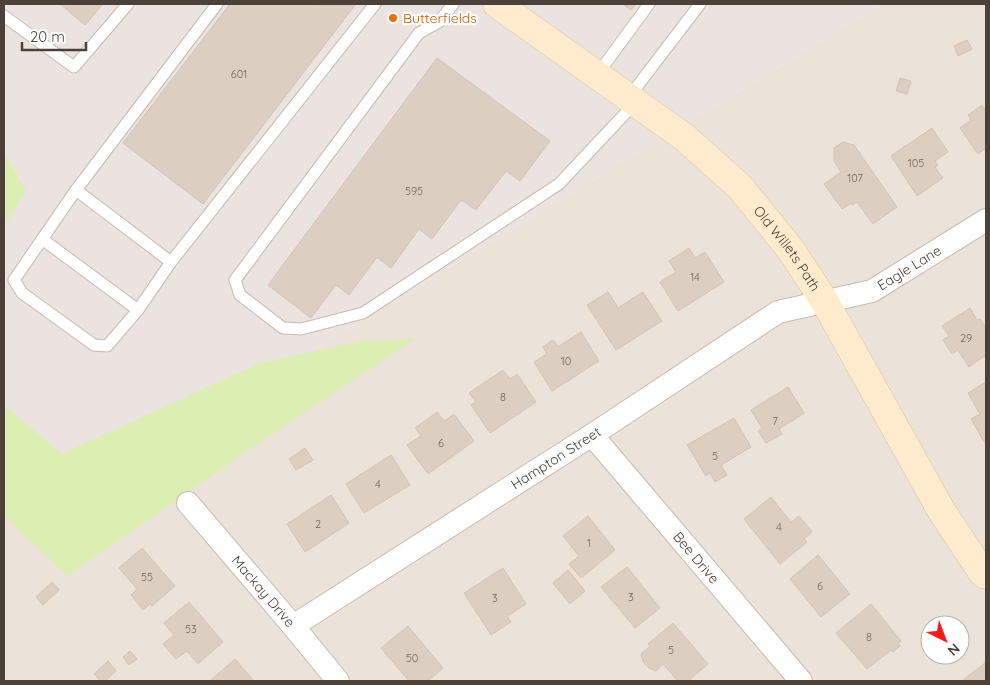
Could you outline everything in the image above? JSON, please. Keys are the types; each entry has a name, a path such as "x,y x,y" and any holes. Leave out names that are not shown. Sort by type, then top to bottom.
{"main road":[{"name":"Old Willets Path","path":"497,4 684,137 740,187 791,250 825,302 941,510 982,572 986,574"}],"street":[{"name":"Eagle Lane","path":"825,302 872,291 986,220"},
{"name":"Hampton Street","path":"293,626 778,312 825,302"},
{"name":"Bee Drive","path":"592,434 801,681"},
{"name":"Mackay Drive","path":"188,503 338,681"}],"lane":[{"path":"4,16 74,67 128,4"},
{"path":"217,4 76,190 14,280 22,293 94,345 107,346 138,310 171,262 375,4"},
{"path":"453,4 438,22 419,33 235,280 240,295 283,328 301,328 363,313 559,184 632,100 700,4"},
{"path":"597,75 649,4"},
{"path":"76,190 171,262"},
{"path":"42,239 138,310"}],"shaded area":[{"path":"4,4 883,4 37,518 4,476"},
{"path":"883,4 986,4 986,681 4,681 4,476 37,518"}],"green space":[{"path":"4,156 6,156 26,191 4,226"},
{"path":"415,339 272,434 67,576 4,515 4,405 62,454 260,363 363,341"}],"building":[{"path":"60,4 103,4 85,25"},
{"path":"230,4 355,5 203,204 123,143"},
{"path":"623,4 636,4 631,10"},
{"path":"967,40 972,49 958,56 954,46"},
{"path":"437,58 550,141 520,181 506,171 476,210 461,200 432,239 419,229 391,268 377,257 349,295 336,285 311,318 268,285"},
{"path":"900,78 911,81 907,94 896,91"},
{"path":"982,105 986,111 986,148 978,154 960,128 971,120 968,115"},
{"path":"932,128 948,152 935,161 938,165 935,167 943,178 917,196 891,156"},
{"path":"843,142 854,145 897,207 873,224 857,202 852,205 851,203 842,209 824,184 841,172 834,161 834,148"},
{"path":"689,248 695,258 705,252 724,282 678,311 660,282 676,272 669,261"},
{"path":"608,292 618,308 643,292 662,321 616,350 587,305"},
{"path":"970,308 977,320 980,319 986,328 986,355 969,367 958,350 952,354 943,340 949,336 942,326"},
{"path":"581,332 599,361 552,391 534,362 547,354 543,347 553,340 558,347"},
{"path":"503,370 510,379 517,374 536,402 490,433 471,405 476,402 469,393"},
{"path":"986,382 986,441 984,442 971,419 980,414 968,393"},
{"path":"788,387 804,413 779,429 782,434 766,443 758,431 762,428 751,410"},
{"path":"437,412 444,421 454,414 474,441 428,474 407,445 421,436 415,428"},
{"path":"734,418 751,447 721,465 727,475 715,482 710,473 706,476 687,445"},
{"path":"305,448 313,460 296,470 289,459"},
{"path":"391,455 410,485 364,513 346,484"},
{"path":"331,495 349,523 305,552 287,524"},
{"path":"771,497 791,522 799,516 812,532 804,539 807,542 780,564 744,519"},
{"path":"588,516 615,550 581,578 569,564 579,556 563,536"},
{"path":"142,548 175,586 152,606 150,604 143,610 131,595 137,589 119,568"},
{"path":"818,555 850,594 821,617 790,579"},
{"path":"627,567 660,608 635,628 601,587"},
{"path":"503,568 526,604 507,616 511,622 491,635 464,593"},
{"path":"568,570 585,591 570,604 553,583"},
{"path":"52,582 59,590 43,605 36,597"},
{"path":"189,602 223,642 198,664 187,651 176,659 163,644 174,635 164,623"},
{"path":"871,604 901,641 898,643 900,646 893,652 891,650 867,669 836,633"},
{"path":"673,623 708,664 688,681 678,681 663,664 656,671 649,668 643,662 641,654 650,646 648,644"},
{"path":"408,626 443,668 428,681 409,681 381,648"},
{"path":"130,651 137,659 129,665 123,657"},
{"path":"235,659 254,681 210,681"},
{"path":"108,661 116,671 105,681 101,681 94,674"},
{"path":"986,662 986,681 962,681"}],"place":[{"name":"Butterfields","path":"393,18"}]}
